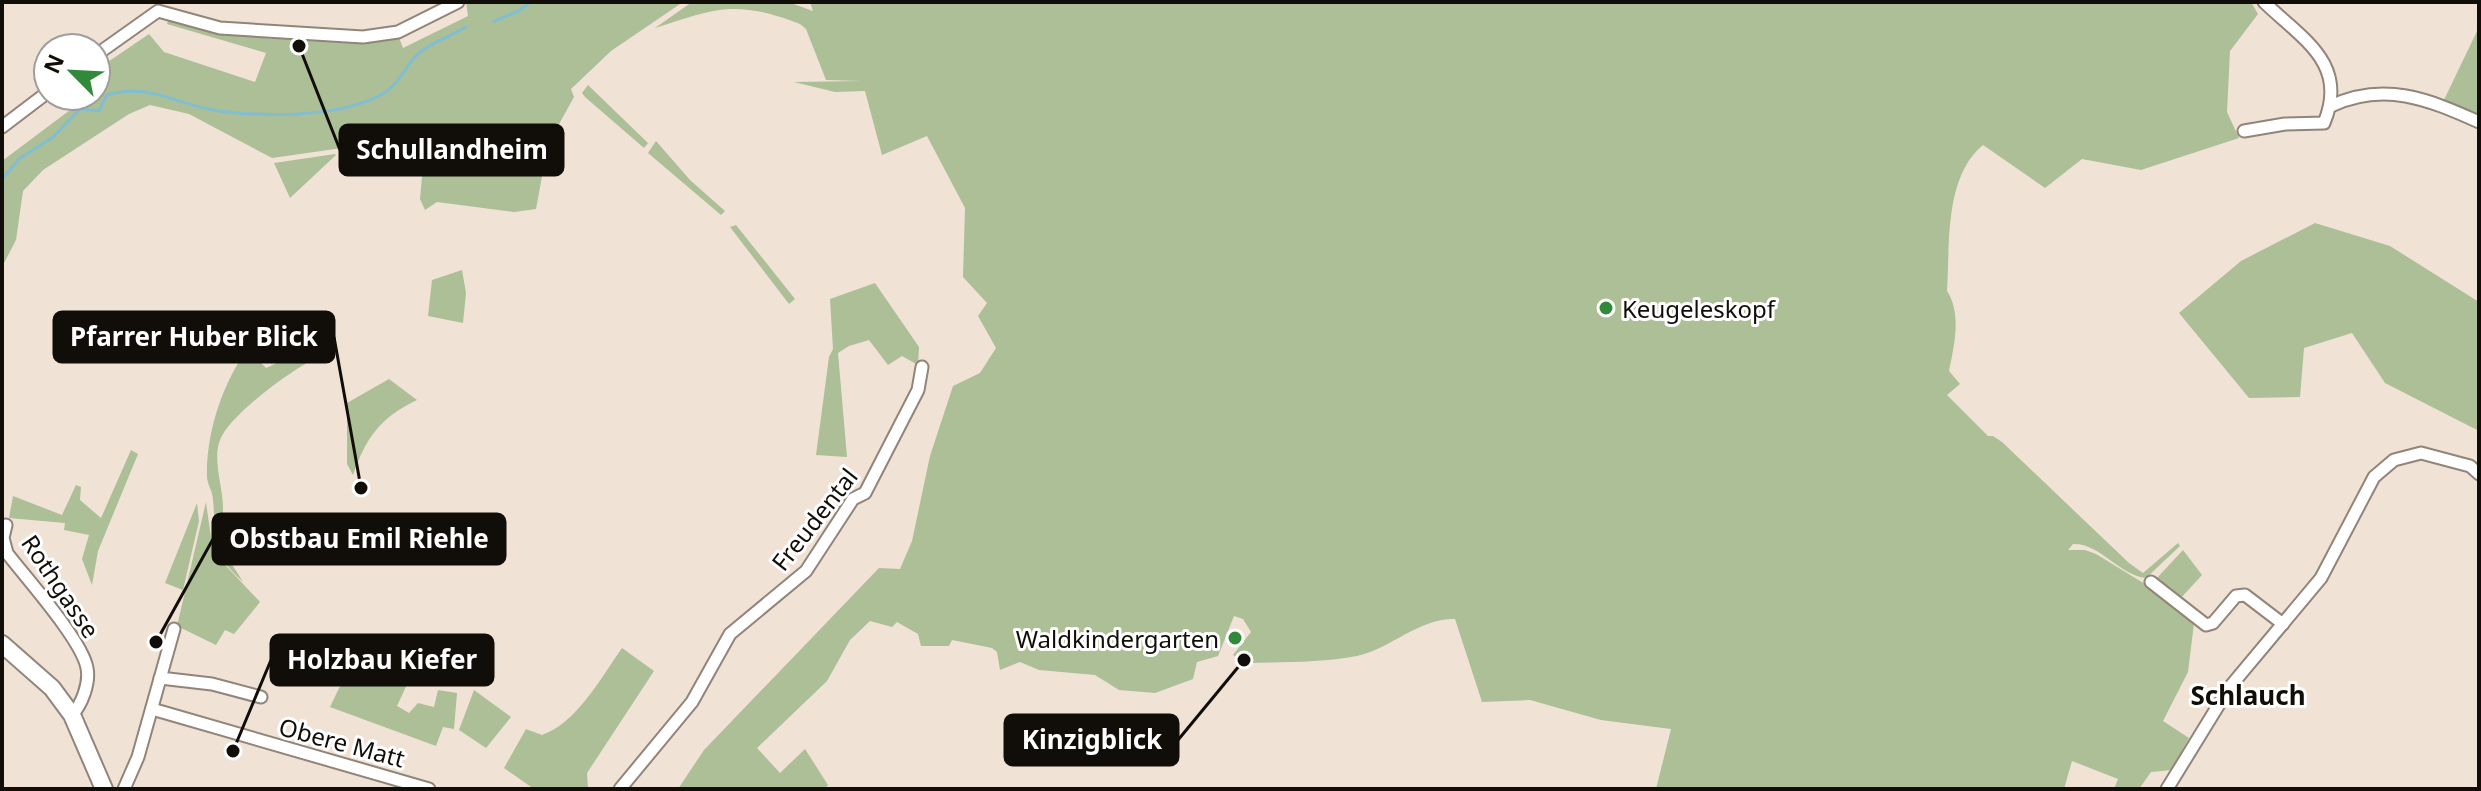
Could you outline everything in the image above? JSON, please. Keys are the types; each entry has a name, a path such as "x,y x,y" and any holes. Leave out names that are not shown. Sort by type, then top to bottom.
{"street":[{"path":"112,44 158,11 220,28 363,37 398,32 458,2"},
{"path":"2244,131 2285,124 2324,123 2331,106 2330,79 2324,59 2264,2"},
{"path":"2331,106 2357,94 2377,92 2451,109 2479,122"},
{"path":"2,127 32,104"},
{"name":"Freudental","path":"620,789 692,702 730,634 806,571 853,499 865,493 918,390 922,367"},
{"path":"2167,789 2229,688 2321,578 2374,477 2394,460 2421,453 2470,466 2479,474"},
{"name":"Rothgasse","path":"6,525 3,538 7,553 72,639 88,668 82,704 72,715"},
{"path":"2151,582 2206,625 2213,623 2236,596 2245,595 2283,624"},
{"path":"124,789 152,709 174,629"},
{"path":"2,644 52,688 72,715 104,789"},
{"path":"160,678 212,684 261,697"},
{"name":"Obere Matt","path":"152,709 429,789"}],"green space":[{"path":"466,2 683,2 611,51 571,89 574,97 548,144 536,209 514,212 437,202 425,210 420,199 423,166 418,160 406,160 379,149 346,151 342,148 272,158 189,114 150,105 129,114 43,170 23,191 16,240 2,267 2,161 67,112 112,112 112,59 149,34 164,52 255,82 266,53 167,24 168,20 213,31 274,39 279,32 398,35 403,48 468,16"},
{"path":"692,2 788,2 813,11 810,2 2251,2 2258,14 2230,51 2227,112 2239,138 2141,170 2082,159 2045,188 1983,145 1961,175 1949,233 1947,291 1956,320 1949,371 1960,384 1947,395 1988,436 2002,442 2143,573 2178,543 2180,546 2146,578 2127,571 2092,548 2073,544 2068,550 2085,550 2096,554 2176,603 2194,623 2188,672 2163,721 2189,738 2171,770 2151,772 2139,789 2114,789 2118,779 2072,761 2064,789 1656,789 1671,729 1601,720 1530,700 1482,702 1455,619 1429,623 1357,656 1245,663 1233,655 1251,632 1243,619 1234,616 1218,656 1197,662 1193,679 1155,693 1119,690 1095,675 1039,670 1020,662 1000,670 997,652 992,648 952,640 949,646 921,646 918,634 897,622 892,627 870,621 850,640 827,681 757,748 780,773 805,749 828,785 825,789 678,789 704,750 879,568 900,569 912,541 930,456 953,386 980,373 996,348 978,316 987,303 963,277 965,208 927,136 882,155 865,91 835,92 794,82 862,81 826,80 806,29 800,24 760,12 728,9 695,15 655,28"},
{"path":"2479,27 2479,117 2443,102"},
{"path":"588,85 648,143 644,148 585,97 582,93"},
{"path":"656,141 690,180 725,211 721,215 648,153"},
{"path":"336,155 290,198 274,163"},
{"path":"2315,223 2390,246 2479,302 2479,431 2385,383 2352,333 2304,348 2300,397 2249,398 2179,313 2241,261"},
{"path":"736,225 795,299 789,304 730,227"},
{"path":"462,270 466,293 463,323 428,316 432,280"},
{"path":"875,283 919,347 918,365 902,356 888,365 869,340 838,353 847,457 816,455 829,357 833,349 830,299"},
{"path":"319,322 330,351 288,375 256,399 231,423 219,442 217,461 223,507 220,540 243,582 224,561 216,544 207,459 218,406 251,344 257,359 266,368 294,355 290,326"},
{"path":"389,379 417,400 384,421 376,430 363,450 353,475 347,464 347,403"},
{"path":"131,450 138,454 98,551 92,585 82,559 89,535 64,530 65,523 9,518 13,496 62,515 76,485 81,487 80,500 101,518"},
{"path":"206,502 213,552 260,602 234,634 225,630 216,645 177,626"},
{"path":"197,503 199,521 183,590 165,583"},
{"path":"2183,550 2202,575 2179,600 2157,578"},
{"path":"622,648 654,671 587,773 588,789 534,789 504,768 526,729 542,735 566,720 588,698"},
{"path":"356,653 409,680 397,706 409,713 418,703 434,707 438,690 457,693 454,729 443,727 436,746 330,707"},
{"path":"474,690 511,717 486,748 459,730"}],"waterway":[{"path":"494,21 519,11 530,2"},
{"path":"2,179 20,158 52,138 80,109 99,111 107,95 137,91 238,113 329,111 370,100 387,91 419,53 466,27"}],"place":[{"name":"Schullandheim","path":"299,46"},
{"name":"Keugeleskopf","path":"1606,308"},
{"name":"Pfarrer Huber Blick","path":"361,488"},
{"name":"Waldkindergarten","path":"1235,638"},
{"name":"Obstbau Emil Riehle","path":"156,642"},
{"name":"Kinzigblick","path":"1244,660"},
{"name":"Holzbau Kiefer","path":"233,751"}],"district":[{"name":"Schlauch","path":"2248,695"}]}
